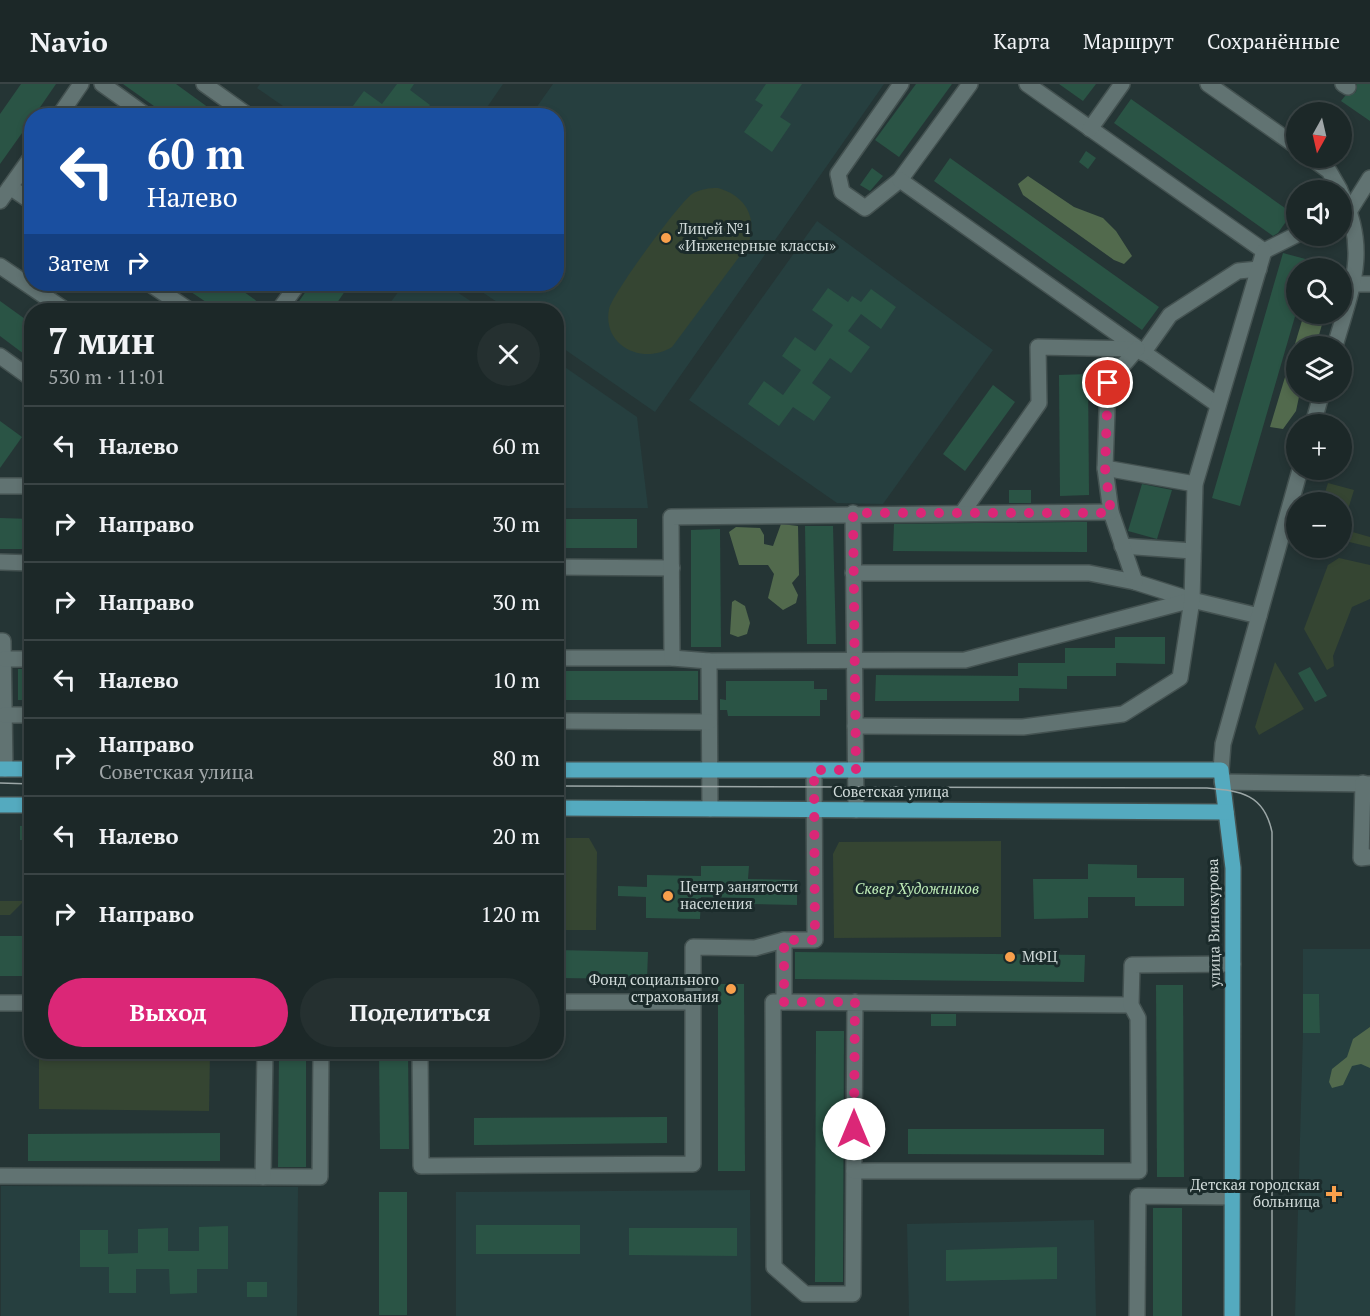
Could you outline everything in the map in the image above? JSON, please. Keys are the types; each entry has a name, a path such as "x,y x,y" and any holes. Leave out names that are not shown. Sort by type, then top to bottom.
{"main road":[{"path":"2,769 24,769"},
{"name":"Советская улица","path":"564,770 856,770 1222,776"},
{"name":"улица Винокурова","path":"1222,776 1233,868 1232,1316"},
{"path":"0,805 24,805"},
{"name":"Советская улица","path":"564,808 1226,812"}],"street":[{"path":"64,108 81,84"},
{"path":"102,84 136,108"},
{"path":"204,84 238,108"},
{"path":"901,84 838,174 842,192 865,208 900,180 970,84"},
{"path":"1027,84 1264,252"},
{"path":"1090,129 1122,84"},
{"path":"1208,84 1286,139"},
{"path":"0,201 24,167"},
{"path":"1325,168 1334,180"},
{"path":"1352,204 1370,178"},
{"path":"900,180 1218,405"},
{"path":"10,187 24,197"},
{"path":"1338,336 1353,284 1359,248 1352,229"},
{"path":"855,726 1023,727 1123,714 1180,678 1192,600 1195,484 1258,268 1264,252 1286,241"},
{"path":"0,266 24,282"},
{"path":"1135,582 1111,513 1105,468 1108,383 1140,351 1170,315 1239,271 1258,268"},
{"path":"1353,284 1370,284"},
{"path":"37,291 55,303"},
{"path":"160,291 178,303"},
{"path":"962,513 1039,403 1038,347 1140,351"},
{"path":"0,356 24,373"},
{"path":"1105,468 1195,484"},
{"name":"улица Винокурова","path":"1222,776 1223,744 1297,480"},
{"path":"0,486 24,486"},
{"path":"672,658 671,517 853,513 1111,513"},
{"path":"853,513 856,810"},
{"path":"1122,546 1193,551"},
{"path":"0,562 24,563"},
{"path":"564,567 672,568"},
{"path":"853,573 1089,573 1135,582 1192,600 1259,616"},
{"path":"564,658 672,658 709,661 964,660 1192,600"},
{"path":"0,641 3,641 4,660 2,769"},
{"path":"4,660 24,659"},
{"path":"709,661 710,809"},
{"path":"4,715 24,715"},
{"path":"564,721 709,722"},
{"path":"420,1059 421,1166 693,1164 693,947 755,948 784,940 815,940 814,770"},
{"path":"1222,776 1367,784 1361,858 1370,857"},
{"path":"784,940 784,1002"},
{"path":"854,1171 1139,1171 1138,1018 1131,1005 1132,964 1233,964"},
{"path":"564,1002 693,1002"},
{"path":"855,1002 853,1294 805,1294 774,1267 774,1002 855,1002 1131,1005"},
{"path":"0,1003 24,1003"},
{"path":"263,1177 265,1059"},
{"path":"0,1176 320,1177 321,1059"},
{"path":"1137,1316 1138,1196 1233,1197"}],"shaded area":[{"path":"260,84 503,84 486,108 286,108 257,88"},
{"name":"Лицей №1 «Инженерные классы»","path":"553,84 884,84 655,412 564,349 564,303 498,303 480,291 564,291 564,108 536,108"},
{"path":"817,221 993,350 883,504 837,503 689,400"},
{"path":"399,291 456,291 474,303 390,303"},
{"path":"564,367 637,417 648,508 564,508"},
{"name":"Детская городская больница","path":"1303,949 1370,949 1370,1316 1295,1316 1303,1033 1320,1032 1319,994 1303,994"},
{"path":"1,1186 298,1187 297,1316 1,1316"},
{"path":"750,1190 751,1316 456,1316 456,1192"},
{"path":"1094,1220 1096,1316 909,1316 907,1224"}],"green space":[{"path":"1028,176 1074,207 1103,218 1116,231 1132,256 1124,264 1114,260 1023,195 1018,184"},
{"path":"718,188 736,196 747,209 751,226 748,245 672,347 649,354 627,349 612,333 609,309 613,300 647,249 685,201 698,191"},
{"path":"1301,324 1322,324 1319,336 1297,336"},
{"path":"1286,374 1286,402 1298,402 1296,411 1294,414 1286,414 1286,425 1283,429 1270,427"},
{"path":"1328,483 1354,490 1352,496 1352,492 1325,492"},
{"path":"781,524 798,526 799,575 792,583 798,595 796,603 783,610 768,598 774,574 768,565 739,565 729,532 736,527 760,528 764,535 764,544 773,546"},
{"path":"1352,532 1370,537 1370,547 1352,543"},
{"path":"1339,558 1370,565 1370,599 1352,607 1333,656 1334,666 1327,670 1304,629 1328,565"},
{"path":"735,600 745,606 750,623 747,634 738,637 730,634 732,602"},
{"path":"1275,662 1304,709 1259,735 1255,727"},
{"path":"564,838 589,838 597,852 596,930 564,930"},
{"name":"Сквер Художников","path":"1001,841 1001,937 834,938 833,854 839,842"},
{"path":"0,901 24,901 10,915 0,915"},
{"path":"1370,1027 1370,1068 1361,1064 1352,1066 1343,1085 1332,1088 1329,1082 1332,1069 1347,1057 1353,1039"},
{"path":"39,1059 210,1059 209,1111 39,1109"}],"building":[{"path":"21,84 56,84 40,108 24,108 24,130 0,164 0,114"},
{"path":"123,84 176,84 209,108 157,108"},
{"path":"397,84 414,84 410,90 430,105 428,108 351,108 364,91 382,104"},
{"path":"766,84 802,84 780,117 791,124 772,152 744,132 763,105 755,100"},
{"path":"916,84 952,84 899,157 875,140"},
{"path":"1059,84 1096,84 1083,101"},
{"path":"1357,84 1370,84 1370,121 1352,109 1352,102 1341,101 1345,96 1356,92"},
{"path":"1131,99 1286,209 1286,222 1273,236 1114,123"},
{"path":"1086,151 1096,158 1088,169 1079,162"},
{"path":"950,158 1159,307 1142,330 934,181"},
{"path":"872,168 883,176 870,191 860,185"},
{"path":"1283,253 1302,258 1286,258 1286,324 1293,324 1289,336 1286,336 1286,347 1240,506 1212,498"},
{"path":"828,288 848,302 852,296 861,302 871,289 896,307 881,329 861,314 848,331 870,347 851,373 830,358 812,383 831,397 814,421 793,407 779,426 748,404 764,381 783,395 801,370 782,356 795,337 815,351 833,325 812,310"},
{"path":"190,291 243,291 259,303 208,303"},
{"path":"306,291 345,291 337,303 298,303"},
{"path":"0,301 24,318 24,354 0,336"},
{"path":"1088,374 1089,495 1060,496 1059,375"},
{"path":"993,385 1015,402 965,471 943,454"},
{"path":"0,421 22,437 0,468"},
{"path":"1142,484 1172,490 1157,539 1128,531"},
{"path":"1009,490 1031,490 1031,503 1009,503"},
{"path":"0,518 24,519 24,549 0,549"},
{"path":"564,519 637,519 637,548 564,548"},
{"path":"1087,522 1087,552 893,551 894,524"},
{"path":"805,526 833,526 836,644 807,644"},
{"path":"720,529 721,647 691,647 691,530"},
{"path":"1115,637 1165,637 1165,664 1116,663 1116,676 1067,676 1067,689 1019,688 1019,701 875,701 876,675 1018,676 1018,663 1065,663 1065,648 1115,648"},
{"path":"1310,667 1327,696 1315,702 1298,673"},
{"path":"18,669 24,669 24,700 18,700"},
{"path":"564,671 698,671 698,700 564,700"},
{"path":"726,681 814,681 814,689 827,689 827,700 820,700 820,716 728,716 727,710 720,710 720,699 726,700"},
{"path":"20,826 24,826 24,840 20,840"},
{"path":"1088,864 1137,865 1137,878 1184,878 1184,906 1135,906 1135,897 1088,897 1088,918 1034,919 1033,879 1088,879"},
{"path":"701,866 749,866 748,879 797,880 797,905 748,904 748,898 701,897 700,919 646,918 646,897 618,896 618,886 647,887 647,875 701,876"},
{"path":"0,936 24,936 24,976 0,976"},
{"path":"564,950 648,952 647,979 564,978"},
{"path":"795,952 1085,955 1084,982 795,979"},
{"path":"718,984 744,984 745,1171 718,1171"},
{"path":"1156,985 1183,985 1184,1177 1157,1177"},
{"path":"1303,994 1319,994 1320,1033 1303,1033"},
{"path":"931,1014 956,1014 956,1026 931,1026"},
{"path":"816,1031 844,1031 843,1282 815,1282"},
{"path":"279,1059 306,1059 306,1167 278,1167"},
{"path":"379,1059 408,1059 409,1149 380,1149"},
{"path":"667,1117 667,1143 474,1145 474,1118"},
{"path":"908,1129 1104,1129 1104,1155 908,1154"},
{"path":"220,1133 220,1161 28,1161 28,1134"},
{"path":"379,1192 407,1192 407,1315 379,1315"},
{"path":"1153,1208 1182,1208 1182,1316 1153,1316"},
{"path":"476,1225 580,1225 580,1254 476,1254"},
{"path":"228,1226 228,1269 197,1269 197,1293 170,1294 169,1269 136,1269 136,1293 109,1293 109,1267 80,1267 80,1230 108,1230 108,1254 138,1253 138,1229 168,1228 168,1251 199,1251 199,1227"},
{"path":"629,1228 737,1228 737,1256 629,1255"},
{"path":"1057,1247 1057,1279 946,1281 946,1250"},
{"path":"247,1282 267,1282 267,1297 247,1297"}],"tram line":[{"path":"0,783 24,784"},
{"path":"564,786 1207,788 1240,793 1257,802 1268,819 1272,832 1272,1316"}],"place":[{"name":"Лицей №1 «Инженерные классы»","path":"666,238"},
{"name":"Центр занятости населения","path":"668,896"},
{"name":"МФЦ","path":"1010,957"},
{"name":"Фонд социального страхования","path":"731,989"},
{"name":"Детская городская больница","path":"1334,1194"}],"route":[{"path":"854,1129 855,1002 784,1002 784,940 815,940 814,770 856,770 853,513 1111,513 1105,468 1108,383"}]}
